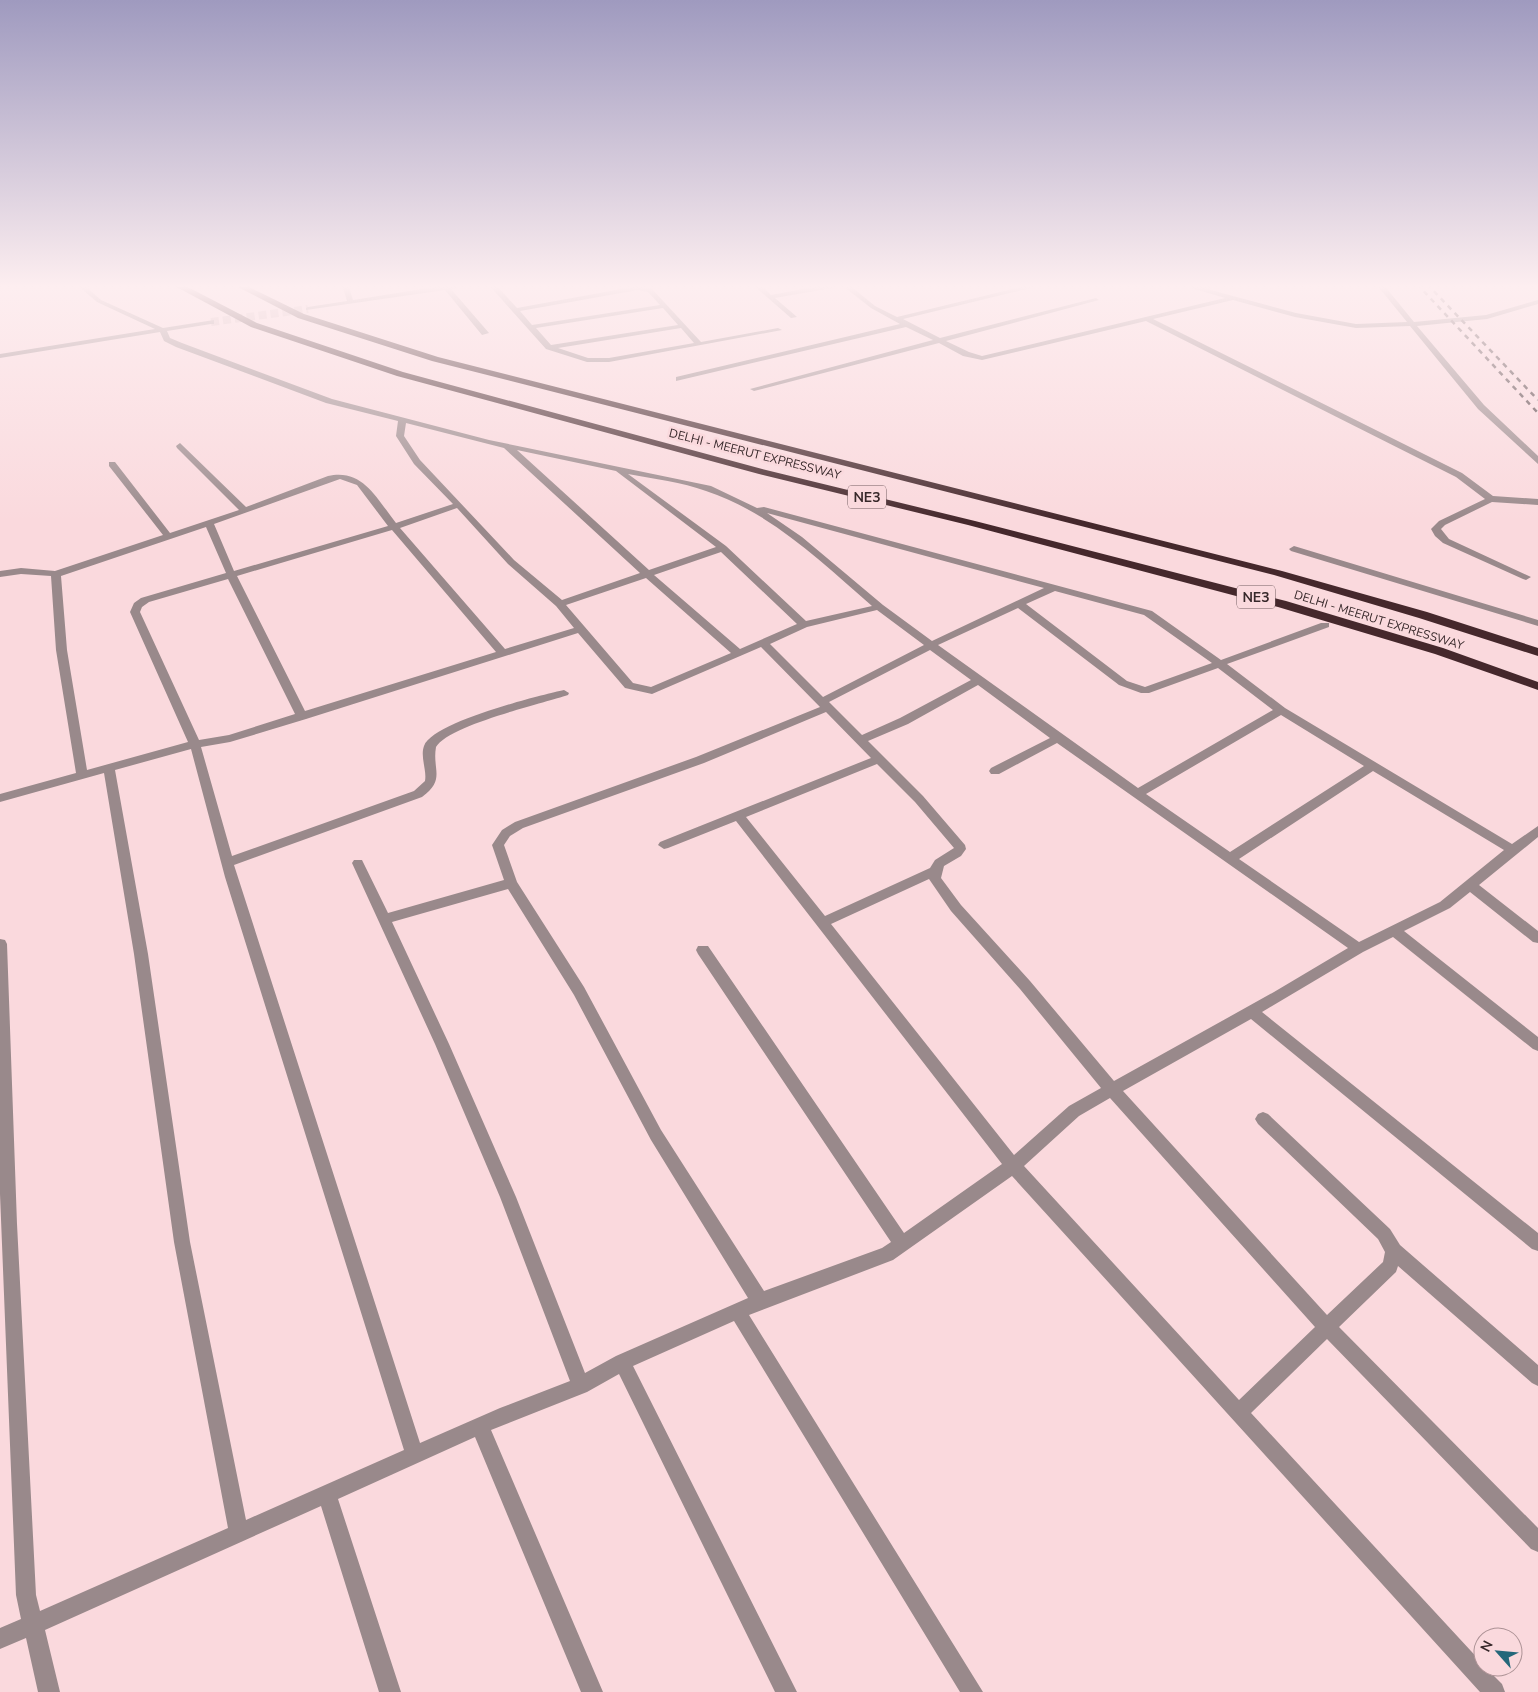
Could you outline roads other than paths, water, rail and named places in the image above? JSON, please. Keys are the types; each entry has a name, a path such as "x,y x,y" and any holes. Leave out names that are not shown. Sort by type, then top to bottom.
{"highway":[{"name":"DELHI - MEERUT EXPRESSWAY","path":"367,363 400,374 763,472 970,523 1282,604 1439,651 1538,686"},
{"name":"DELHI - MEERUT EXPRESSWAY","path":"450,363 1278,572 1423,615 1538,652"}],"street":[{"path":"226,363 329,401 507,446 708,488 748,506 795,535 879,607 1058,738 1358,948"},
{"path":"679,379 746,363"},
{"path":"754,389 854,363"},
{"path":"1235,363 1459,475 1490,500"},
{"path":"1445,363 1481,407 1538,461"},
{"path":"402,420 400,436 411,453 510,562 560,604 629,686 652,691 804,626 879,607"},
{"path":"180,446 244,510"},
{"path":"507,446 647,574 739,654"},
{"path":"112,464 168,536"},
{"path":"615,468 723,548 804,626"},
{"path":"0,574 21,571 56,574 244,510 331,478 342,476 360,482 394,527 503,653"},
{"path":"1526,577 1446,541 1438,534 1436,529 1442,523 1490,500 1538,502"},
{"path":"415,1455 227,863 196,744 135,612 138,606 145,600 394,527 458,505"},
{"path":"748,506 1148,613 1161,620 1281,710 1514,850"},
{"path":"209,522 231,574 302,717"},
{"path":"560,604 723,548"},
{"path":"1294,549 1538,623"},
{"path":"56,574 56,604 68,697 82,775"},
{"path":"760,1302 656,1135 579,991 511,884 498,845 506,833 519,825 700,760 824,705 931,645 1055,587"},
{"path":"1018,603 1123,683 1132,688 1145,691 1217,663 1324,626"},
{"path":"0,798 196,744 230,738 580,630"},
{"path":"763,643 919,799 959,845 960,849 957,853 939,862 935,871 935,879 956,908 1025,985 1112,1090 1327,1327 1538,1542"},
{"path":"860,740 904,721 979,680"},
{"path":"227,863 418,794 428,788 432,781 429,752 433,741 437,738 458,726 564,693"},
{"path":"1138,793 1281,710"},
{"path":"995,771 1058,738"},
{"path":"664,845 879,759"},
{"path":"1229,859 1372,766"},
{"path":"109,768 141,954 182,1242 240,1533"},
{"path":"739,816 1013,1166 1494,1692"},
{"path":"0,1639 480,1426 581,1386 622,1362 737,1311 887,1254 1013,1166 1074,1111 1251,1012 1358,948 1445,905 1538,830"},
{"path":"358,863 385,919 508,1197 581,1386"},
{"path":"821,923 935,871"},
{"path":"385,919 511,884"},
{"path":"1470,885 1538,938"},
{"path":"1394,930 1538,1045"},
{"path":"0,944 9,1224 26,1595 50,1692"},
{"path":"703,950 902,1244"},
{"path":"1251,1012 1538,1243"},
{"path":"1263,1119 1384,1234 1394,1251 1538,1377"},
{"path":"1238,1413 1390,1266 1394,1251"},
{"path":"737,1311 972,1692"},
{"path":"622,1362 786,1692"},
{"path":"480,1426 592,1692"},
{"path":"327,1494 390,1692"}],"railway":[{"path":"1491,363 1538,413"},
{"path":"1503,363 1538,400"}]}
